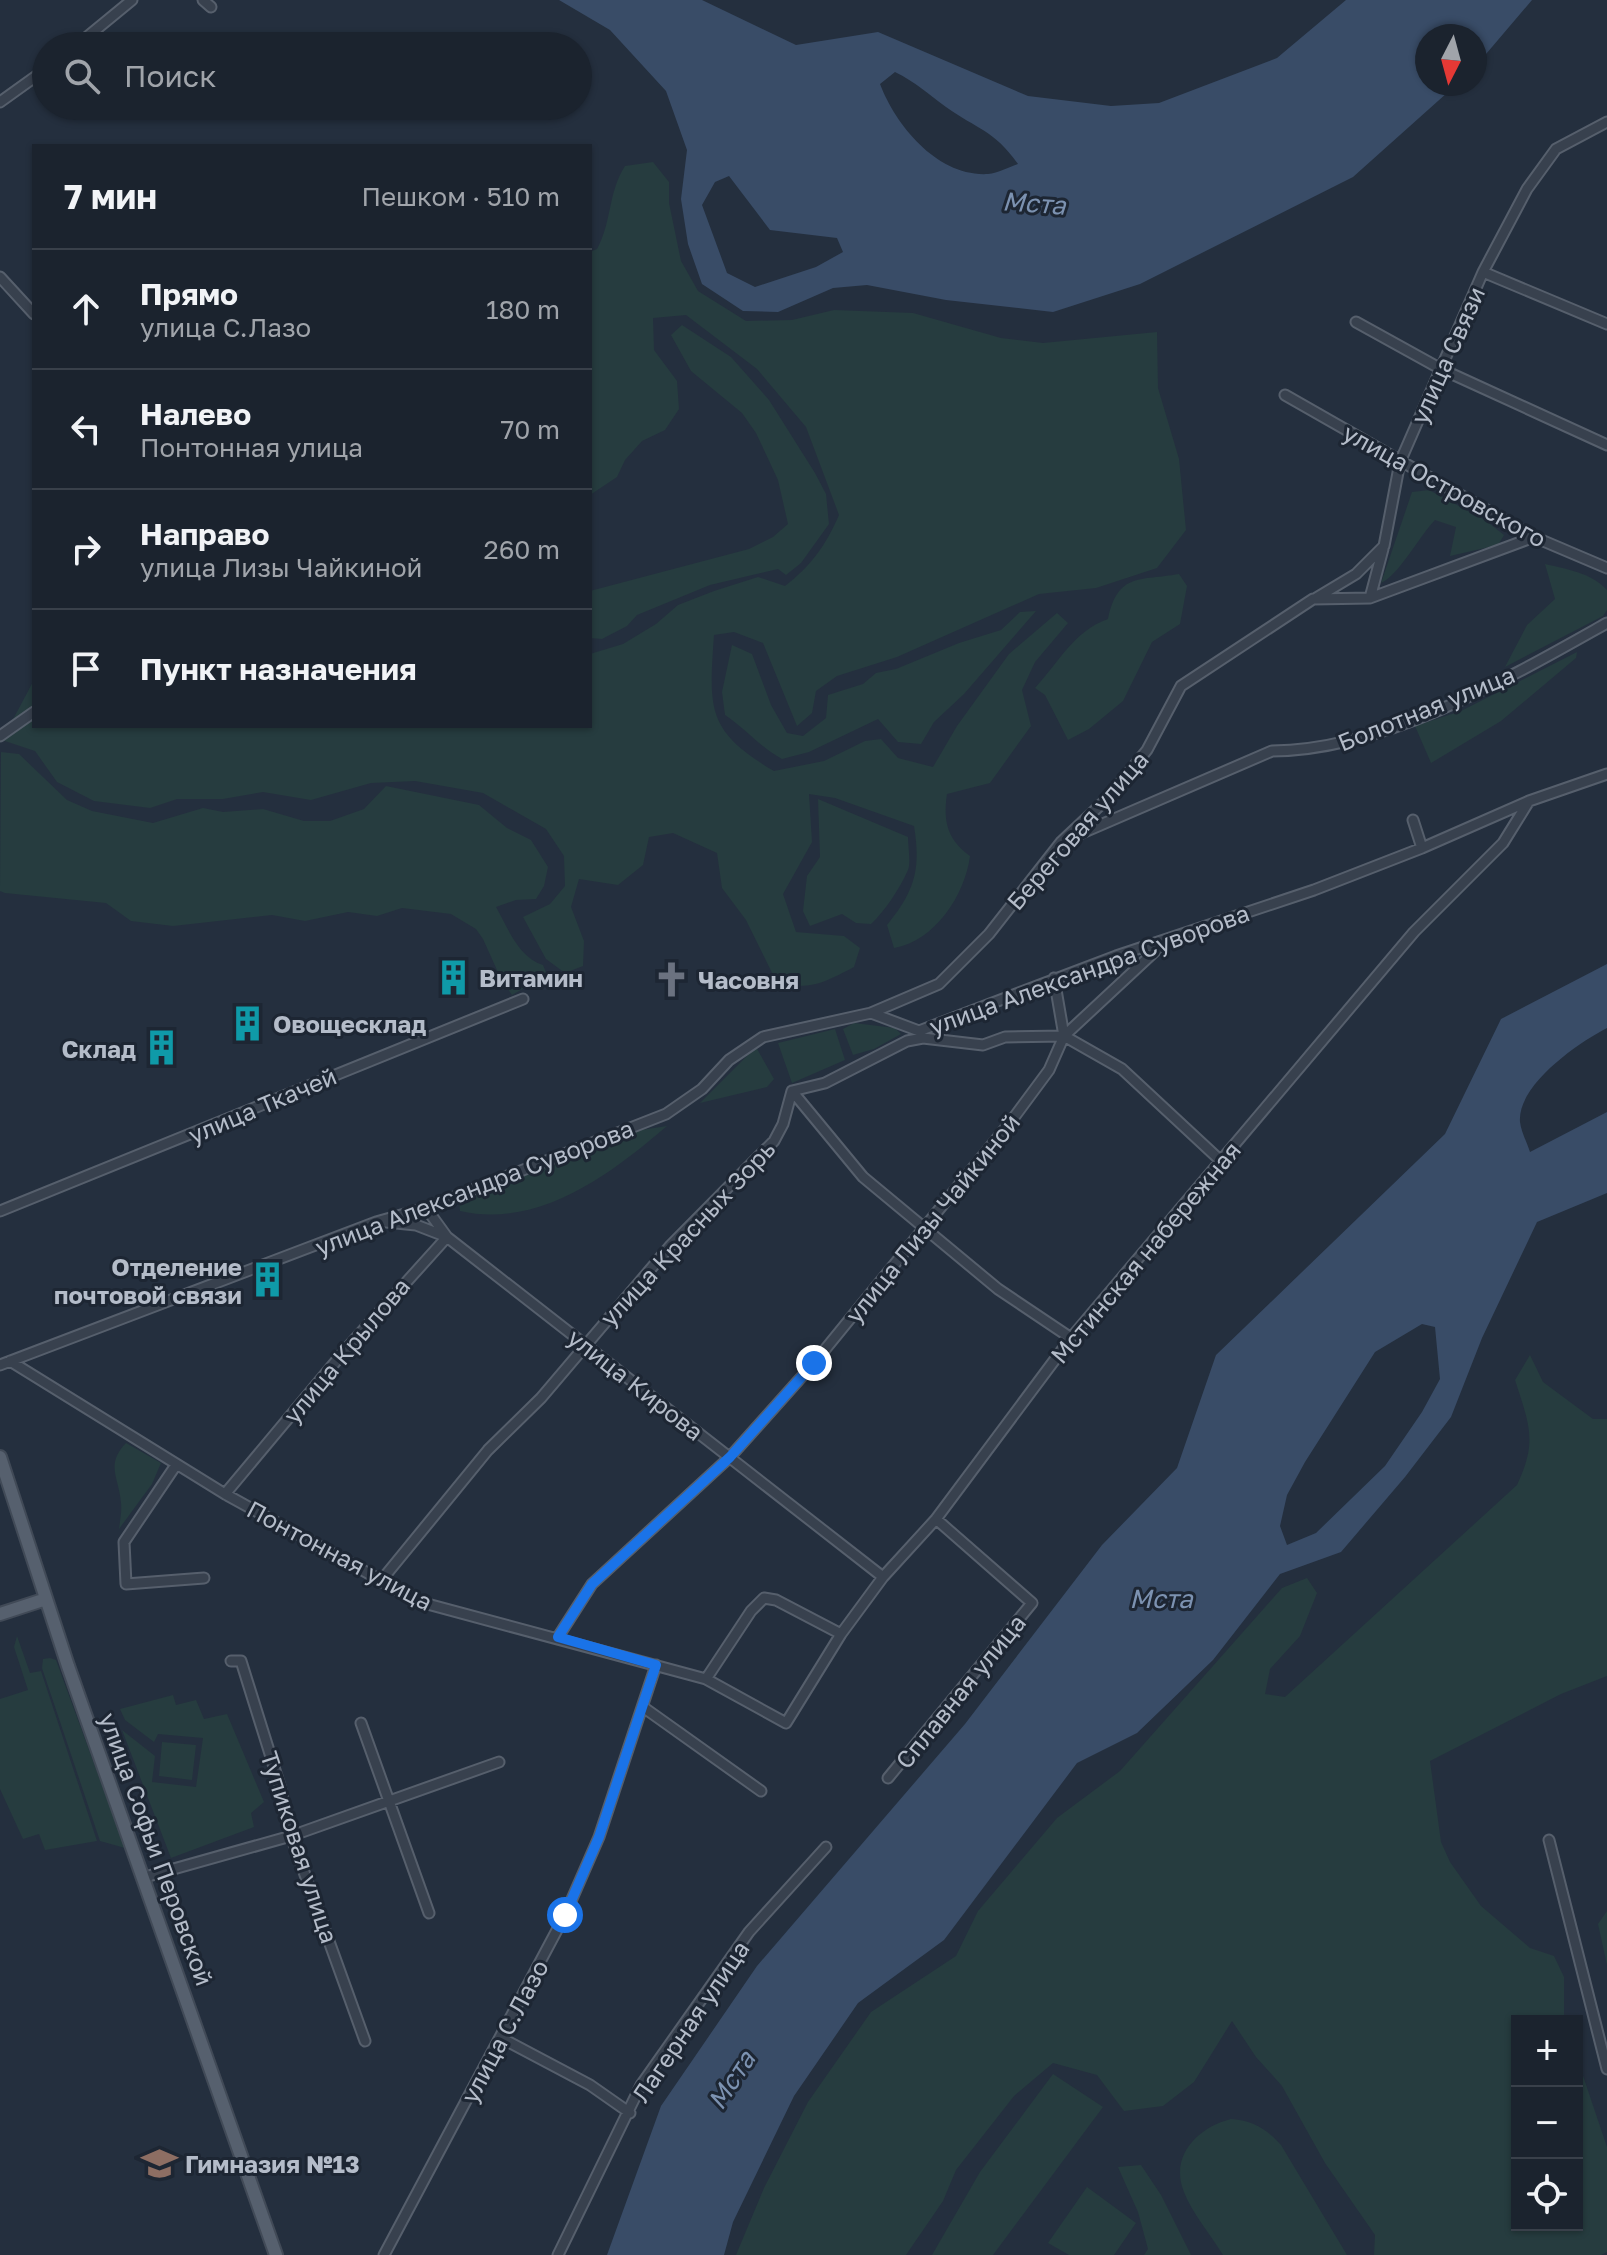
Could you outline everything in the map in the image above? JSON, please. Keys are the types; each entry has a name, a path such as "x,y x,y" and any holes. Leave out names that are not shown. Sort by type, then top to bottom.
{"main road":[{"name":"улица Софьи Перовской","path":"0,1457 46,1599 276,2255"},
{"path":"0,1614 46,1599"}],"street":[{"path":"93,32 132,0"},
{"path":"203,0 211,7"},
{"path":"0,102 32,79"},
{"name":"улица Связи","path":"1370,598 1384,546 1400,462 1483,272 1527,189 1547,159 1566,142 1607,122"},
{"path":"1483,272 1607,324"},
{"path":"0,277 32,312"},
{"path":"1356,322 1441,369 1607,445"},
{"name":"улица Островского","path":"1285,395 1534,537 1607,568"},
{"path":"1313,599 1370,598 1534,537"},
{"path":"1313,599 1356,574 1384,546"},
{"name":"Береговая улица","path":"871,1013 939,984 989,934 1061,842 1109,797 1147,750 1181,686 1313,599"},
{"name":"Болотная улица","path":"1061,842 1272,751 1307,751 1353,742 1483,690 1607,623"},
{"path":"0,736 32,713"},
{"name":"улица Александра Суворова","path":"5,1363 376,1222 426,1208 666,1114 763,1037 871,1013 919,1031 1054,978 1314,890 1422,848 1529,801 1607,774"},
{"name":"Мстинская набережная","path":"786,1723 841,1634 883,1577 936,1519 1071,1338 1414,932 1503,843 1529,801"},
{"path":"1413,820 1422,848"},
{"name":"улица Лизы Чайкиной","path":"558,1637 592,1584 730,1457 814,1363 924,1230 1049,1070 1064,1036 1170,937"},
{"path":"1054,978 1064,1036"},
{"name":"улица Ткачей","path":"0,1211 523,999"},
{"path":"1071,1338 998,1289 863,1177 792,1091 825,1083 907,1041 923,1038 983,1045 1005,1037 1064,1036 1122,1069 1221,1161"},
{"name":"улица Красных Зорь","path":"380,1582 488,1450 541,1398 671,1245 774,1141 783,1124 792,1091"},
{"path":"426,1208 447,1237"},
{"name":"улица Кирова","path":"376,1222 416,1225 447,1237 883,1577"},
{"name":"улица Крылова","path":"225,1494 347,1348 447,1237"},
{"name":"Понтонная улица","path":"5,1363 225,1494 420,1602 706,1679 786,1723"},
{"path":"176,1465 124,1542 126,1584 204,1578"},
{"name":"Сплавная улица","path":"888,1778 1032,1603 936,1519"},
{"path":"706,1679 751,1611 764,1598 776,1600 841,1634"},
{"name":"Тупиковая улица","path":"231,1661 241,1661 280,1786 291,1836 365,2041"},
{"name":"улица С.Лазо","path":"384,2255 565,1915 599,1837 656,1665"},
{"path":"643,1707 761,1791"},
{"path":"361,1723 386,1800 429,1913"},
{"path":"145,1877 291,1836 499,1762"},
{"path":"1549,1840 1607,2069"},
{"name":"Лагерная улица","path":"558,2255 641,2085 749,1932 826,1847"},
{"path":"501,2038 590,2085 630,2113"}],"green space":[{"path":"653,162 669,182 669,203 681,261 698,291 746,321 792,320 834,310 913,313 1001,338 1043,343 1157,332 1158,388 1179,459 1186,530 1157,568 1096,588 1039,594 897,657 837,676 816,691 812,713 797,726 763,643 734,632 714,635 712,682 717,716 735,743 774,771 824,761 865,741 881,739 898,758 933,767 957,726 1009,654 1057,613 1068,623 1035,662 1022,690 1031,726 990,783 947,794 948,829 956,843 970,856 955,900 935,926 909,944 894,948 887,925 904,901 914,879 917,855 914,826 835,798 809,794 812,842 783,894 796,932 844,936 860,948 854,967 817,984 799,986 777,983 746,920 722,888 717,853 673,833 649,837 643,865 618,885 579,879 571,907 584,941 583,966 565,973 546,959 523,917 550,904 565,886 564,856 546,829 483,793 415,781 371,783 311,800 263,792 223,799 177,799 150,808 94,801 57,782 35,751 2,740 32,684 32,728 592,728 592,653 623,644 656,624 678,605 758,577 785,586 803,571 829,536 839,515 806,427 757,369 686,315 653,318 654,350 677,381 679,409 665,430 642,441 625,460 617,477 592,494 592,251 597,249 602,239 616,186 625,166"},
{"path":"682,325 731,357 769,400 826,494 829,524 801,563 786,575 778,569 710,585 637,615 627,626 602,639 592,638 592,590 749,549 773,537 788,524 778,480 756,433 742,413 691,371 671,335"},
{"path":"1429,490 1485,520 1504,535 1498,545 1450,556 1456,527 1435,520 1402,564 1381,583 1412,492"},
{"path":"1545,564 1578,572 1601,584 1607,590 1607,610 1603,616 1505,667 1527,625 1555,599"},
{"path":"1179,574 1187,586 1180,624 1152,642 1123,701 1089,729 1068,740 1045,695 1035,688 1076,639 1108,619 1112,604 1125,586 1142,579"},
{"path":"1036,611 964,694 934,722 921,744 898,742 878,719 809,752 782,759 725,715 722,692 732,645 752,654 771,705 787,733 803,736 826,718 828,695 863,684 876,673 896,669 959,643 1001,630 1020,612"},
{"path":"1577,652 1576,658 1501,721 1431,763 1415,726 1461,711"},
{"path":"1,752 19,754 67,800 92,811 153,823 203,808 223,812 263,809 304,821 330,821 364,809 386,786 479,805 507,828 531,840 548,867 544,886 536,899 516,900 496,907 520,949 543,965 547,975 512,995 476,929 451,914 402,908 377,916 348,912 305,921 272,915 173,926 131,921 106,903 0,891"},
{"path":"818,799 908,837 908,870 892,899 871,924 856,923 842,914 810,926 803,911 807,876 820,857"},
{"path":"854,1023 895,1028 901,1034 874,1049 853,1055 843,1029"},
{"path":"835,1029 845,1060 792,1083 778,1043"},
{"path":"756,1047 774,1079 767,1087 700,1103"},
{"path":"667,1126 597,1179 545,1205 489,1215 460,1211 459,1198 641,1130"},
{"path":"1530,1355 1543,1382 1593,1419 1607,1419 1607,1676 1561,1694 1430,1761 1441,1842 1450,1862 1481,1906 1530,1948 1554,1956 1564,1977 1564,2015 1511,2015 1511,2231 1583,2231 1583,2076 1607,2147 1607,2252 1601,2255 1374,2255 1375,2235 1325,2163 1282,2086 1256,2057 1232,2021 1194,2082 1163,2106 1124,2111 1097,2075 1053,2063 1014,2096 956,2170 943,2201 906,2255 736,2255 764,2188 808,2102 871,2012 956,1956 978,1911 1057,1818 1120,1771 1282,1588 1307,1578 1317,1593 1300,1636 1270,1669 1265,1694 1285,1697 1517,1485 1528,1456 1529,1432 1515,1380"},
{"path":"126,1443 161,1463 152,1484 119,1529 121,1506 115,1465"},
{"path":"17,1636 30,1673 41,1671 97,1841 45,1850 39,1834 23,1839 0,1789 0,1699 28,1690 14,1647"},
{"path":"43,1659 56,1660 125,1848 100,1841 42,1668"},
{"path":"173,1695 176,1705 196,1700 204,1719 227,1714 264,1802 251,1813 254,1827 171,1858 122,1730 155,1756 152,1782 196,1787 203,1738 158,1734 154,1742 125,1720 120,1709"},
{"path":"162,1742 196,1745 192,1780 159,1776"},
{"path":"1607,1911 1607,1965 1598,1924"},
{"path":"1053,2074 1103,2107 993,2255 932,2255 980,2172"},
{"path":"1231,2119 1259,2126 1281,2145 1347,2255 1223,2255 1187,2200 1180,2179 1184,2155 1190,2145 1208,2129"},
{"path":"1141,2165 1161,2195 1191,2255 1144,2255 1148,2249 1138,2212 1118,2167"},
{"path":"1087,2187 1136,2223 1114,2255 1069,2255 1048,2243"}],"water":[{"name":"Мста","path":"559,0 702,0 796,45 878,32 1028,96 1111,106 1159,103 1277,58 1346,0 1532,0 1487,53 1487,24 1415,24 1415,96 1444,96 1353,177 1140,284 1053,312 946,300 867,285 833,288 778,312 743,311 702,284 688,244 681,199 687,150 666,91 610,30","holes":["895,72 993,137 1018,164 988,174 970,173 936,158 908,132 880,84","729,176 770,230 837,238 843,252 816,267 755,287 727,273 702,205 715,182"]},
{"name":"Мста","path":"1607,964 1607,1028 1566,1055 1539,1080 1528,1094 1520,1122 1530,1152 1607,1112 1607,1193 1537,1222 1482,1338 1451,1417 1341,1552 1280,1574 1213,1660 1137,1733 1077,1763 944,1940 858,2003 794,2096 733,2222 724,2255 607,2255 661,2106 757,1966 965,1724 1102,1545 1177,1468 1216,1355 1445,1134 1501,1019","holes":["1422,1324 1435,1327 1440,1379 1422,1412 1385,1466 1316,1533 1287,1545 1280,1526 1287,1495 1375,1352"]}],"place":[{"name":"Витамин","path":"453,977"},
{"name":"Часовня","path":"672,979"},
{"name":"Овощесклад","path":"247,1023"},
{"name":"Склад","path":"162,1048"},
{"name":"Отделение почтовой связи","path":"268,1280"},
{"name":"Гимназия №13","path":"159,2163"}],"route":[{"path":"565,1915 599,1837 656,1665 558,1637 592,1584 730,1457 814,1363"}]}
